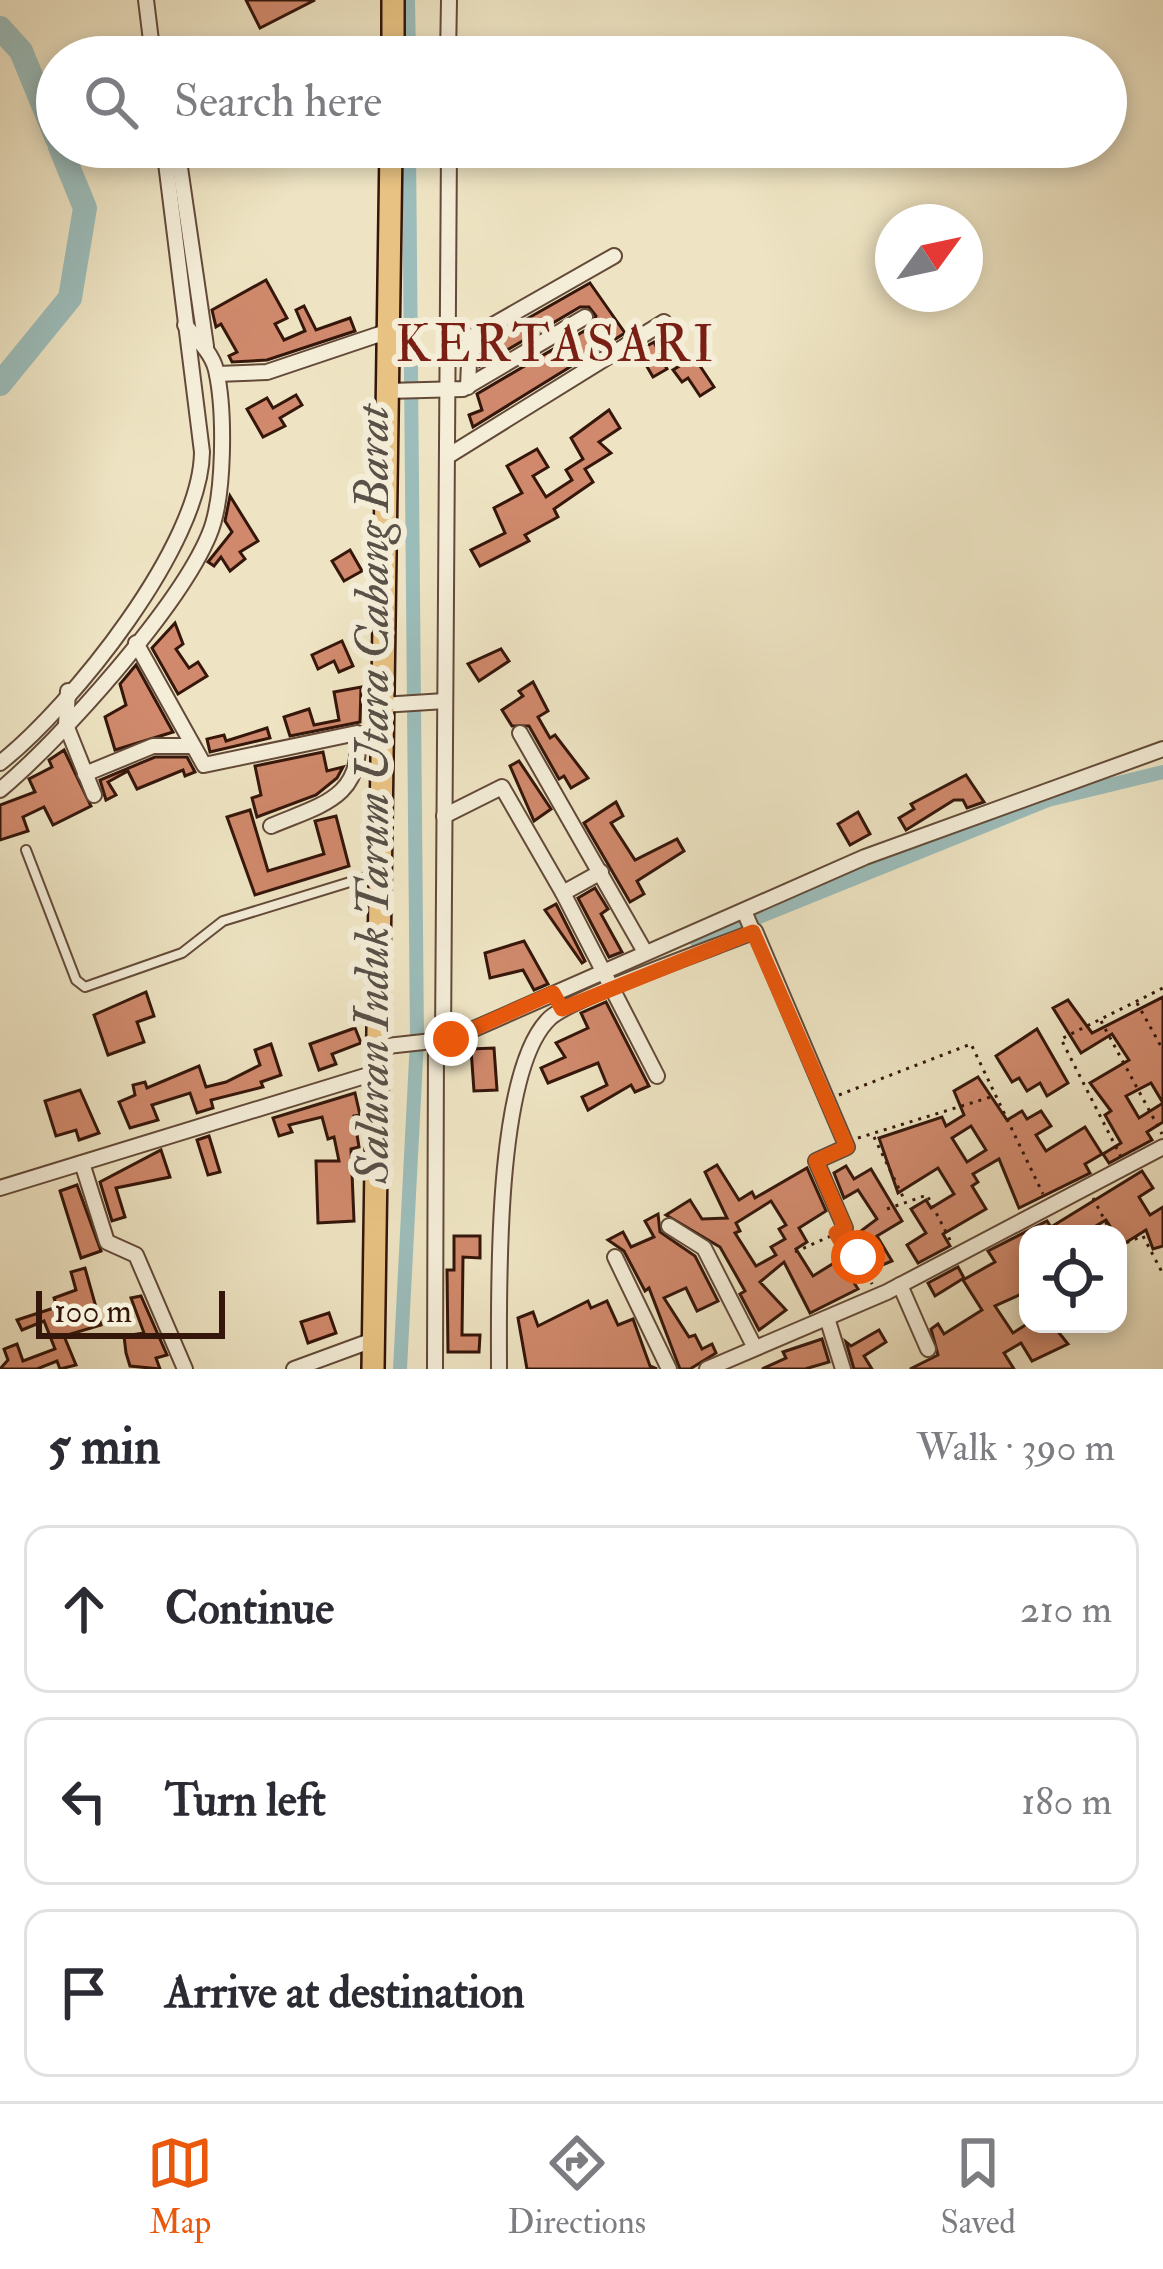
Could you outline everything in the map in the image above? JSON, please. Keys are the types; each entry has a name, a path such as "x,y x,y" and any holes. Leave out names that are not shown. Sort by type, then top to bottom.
{"main road":[{"path":"393,0 393,36"},
{"path":"373,1369 378,1072 385,1046 370,875 370,762 390,704 392,390 386,332 390,168"}],"street":[{"path":"146,0 150,36"},
{"path":"448,36 449,0"},
{"path":"0,763 68,691 153,583 189,520 202,452 166,168"},
{"path":"180,168 206,351"},
{"path":"435,1369 444,816 440,701 454,389 449,168"},
{"path":"454,389 470,338 614,256"},
{"path":"392,390 454,389 585,317"},
{"path":"448,456 664,322"},
{"path":"0,790 66,725 136,643 202,551 214,521 217,374 206,351 185,326"},
{"path":"217,374 267,372 386,332"},
{"path":"136,643 206,765 358,733 370,762 342,792 271,826"},
{"path":"68,691 66,725 94,795"},
{"path":"390,704 440,701"},
{"path":"520,733 645,952"},
{"path":"85,774 154,746 191,746"},
{"path":"607,981 645,952 964,819 1163,748"},
{"path":"444,816 502,787 657,1076"},
{"path":"562,893 601,872"},
{"path":"744,912 845,1143 845,1150 816,1161 841,1231"},
{"path":"385,1046 439,1041 753,931"},
{"path":"499,1369 491,1314 509,1125 537,1036 557,1001"},
{"path":"0,1188 378,1072"},
{"path":"707,1369 900,1286 1163,1147"},
{"path":"82,1162 108,1244 136,1255 185,1369"},
{"path":"669,1226 704,1248 755,1348"},
{"path":"615,1257 669,1369"},
{"path":"900,1286 928,1348"},
{"path":"827,1318 843,1369"},
{"path":"294,1369 374,1340"}],"lane":[{"path":"26,850 76,980 85,987 182,953 223,921 370,875"}],"path":[{"path":"1125,1166 1061,1041 1163,988"},
{"path":"1136,1001 1163,1050"},
{"path":"1100,1018 1163,1135"},
{"path":"826,1100 970,1044 1049,1206"},
{"path":"845,1143 998,1095"},
{"path":"873,1135 905,1200"},
{"path":"1086,1186 1107,1225"},
{"path":"887,1209 927,1195 956,1255"},
{"path":"795,1252 841,1231 846,1251 861,1260 878,1296"},
{"path":"1127,1242 1143,1236 1163,1274"}],"building":[{"path":"246,0 315,0 260,28"},
{"path":"266,280 287,318 275,324 284,340 305,331 296,310 304,306 316,330 350,318 355,331 267,360 232,362 229,356 237,352 221,324 216,327 212,310"},
{"path":"590,283 625,333 473,427 469,415 482,410 477,394 591,327 596,316 589,307 580,307 480,366 481,345"},
{"path":"654,342 667,369 653,377 638,351"},
{"path":"694,357 714,387 700,396 688,378 682,382 673,370"},
{"path":"296,395 302,405 280,418 285,426 263,437 247,409 267,398 273,408"},
{"path":"609,410 620,428 599,442 611,453 585,469 593,482 554,509 558,517 525,535 529,541 480,566 471,550 505,533 494,508 522,493 507,466 537,449 548,467 533,476 546,497 572,480 566,470 583,459 571,438"},
{"path":"230,496 258,541 240,552 245,559 230,571 221,557 214,566 208,562 232,532 225,521"},
{"path":"350,550 362,571 344,581 332,561"},
{"path":"175,623 183,644 176,649 189,668 198,662 207,676 178,694 152,648"},
{"path":"342,641 353,666 339,672 334,661 318,669 312,655"},
{"path":"501,649 509,661 479,681 468,664"},
{"path":"136,665 173,732 115,750 105,717 126,705 120,684"},
{"path":"533,682 548,711 538,717 550,738 555,735 588,778 571,788 564,776 559,779 529,726 512,726 502,710 523,696 519,691"},
{"path":"361,687 360,722 290,736 284,717 309,709 314,725 339,720 334,692"},
{"path":"267,728 270,738 210,752 207,739 224,735 226,741"},
{"path":"64,750 91,806 53,825 44,807 23,817 28,831 0,840 0,805 35,792 29,779 52,767 49,760"},
{"path":"323,752 327,771 343,767 337,778 316,795 257,817 252,798 261,795 255,766"},
{"path":"155,757 187,757 195,772 185,776 183,770 137,789 128,771 108,782 116,795 106,800 100,780"},
{"path":"519,761 551,809 534,821 510,766"},
{"path":"966,775 984,802 967,808 963,800 954,800 906,830 899,818 914,809 911,804"},
{"path":"616,802 623,816 611,823 635,860 677,839 684,851 637,881 644,894 630,902 584,823"},
{"path":"250,810 268,871 324,854 315,821 336,816 349,866 255,895 227,817"},
{"path":"858,812 870,834 850,845 838,824"},
{"path":"595,888 608,909 601,914 622,952 609,957 578,898"},
{"path":"556,904 585,961 582,963 545,910"},
{"path":"524,941 548,984 534,990 523,970 490,978 485,953"},
{"path":"146,992 154,1016 137,1022 144,1042 108,1055 94,1015"},
{"path":"1163,997 1163,1103 1163,1122 1147,1132 1152,1140 1109,1163 1103,1154 1121,1143 1105,1115 1111,1111 1090,1083 1129,1060 1112,1034 1081,1053 1053,1008 1068,1000 1092,1033","holes":["1151,1083 1163,1103 1139,1118 1126,1096"]},
{"path":"606,1002 649,1086 635,1092 631,1085 588,1110 582,1097 607,1085 598,1063 548,1083 541,1068 565,1057 556,1043 588,1028 581,1013"},
{"path":"355,1028 361,1043 332,1054 336,1064 319,1070 310,1044"},
{"path":"1037,1029 1068,1083 1047,1096 1040,1083 1027,1091 1019,1078 1012,1082 996,1056"},
{"path":"271,1044 281,1075 261,1082 263,1087 211,1100 213,1108 197,1113 190,1093 152,1105 158,1120 130,1128 119,1102 135,1095 133,1085 145,1082 147,1088 199,1066 206,1087 226,1082 260,1065 255,1050"},
{"path":"494,1048 497,1090 474,1091 471,1049"},
{"path":"978,1077 1007,1120 1022,1111 1027,1119 1041,1111 1051,1126 1036,1135 1046,1151 1085,1127 1102,1154 1085,1164 1090,1173 1019,1208 999,1159 973,1174 978,1182 972,1186 986,1209 943,1234 950,1246 918,1263 907,1245 926,1233 911,1209 926,1200 931,1208 954,1194 938,1168 898,1193 879,1138 942,1117 946,1126 964,1115 954,1091","holes":["971,1126 986,1150 967,1162 952,1138"]},
{"path":"80,1090 99,1133 79,1140 76,1130 56,1136 45,1101"},
{"path":"355,1093 360,1115 354,1116 359,1147 351,1149 354,1221 318,1223 316,1161 339,1161 334,1137 328,1139 322,1117 289,1125 292,1132 279,1136 273,1118"},
{"path":"209,1136 220,1172 208,1175 197,1140"},
{"path":"161,1150 170,1177 116,1188 125,1217 112,1221 100,1182"},
{"path":"717,1165 739,1200 752,1192 755,1198 807,1168 826,1211 799,1228 807,1242 796,1249 813,1276 850,1253 841,1238 853,1237 877,1219 858,1190 844,1198 834,1173 846,1166 854,1179 871,1169 902,1221 877,1236 892,1261 851,1278 858,1289 810,1313 784,1262 760,1282 786,1310 759,1330 740,1294 745,1291 720,1247 666,1215 690,1200 702,1219 727,1218 705,1172","holes":["771,1201 786,1225 779,1229 785,1239 771,1247 776,1255 756,1266 735,1233 740,1231 736,1223"]},
{"path":"1142,1171 1153,1188 1139,1197 1150,1215 1163,1207 1163,1246 1153,1249 1146,1230 1127,1242 1127,1225 1109,1225 1106,1220 1097,1225 1054,1225"},
{"path":"77,1185 101,1251 81,1258 60,1191"},
{"path":"658,1214 660,1232 695,1256 718,1301 697,1311 686,1288 664,1298 689,1337 695,1335 702,1349 712,1344 716,1353 690,1369 680,1369 649,1288 645,1291 624,1251 608,1240 623,1232 631,1247 654,1237 645,1221"},
{"path":"1019,1235 1019,1295 995,1306 1013,1333 1019,1329 1019,1333 1059,1333 1068,1344 1032,1361 1021,1343 1004,1353 1014,1369 910,1369 938,1355 931,1329 938,1324 944,1334 982,1310 963,1280 995,1262 988,1251"},
{"path":"454,1236 480,1236 480,1258 463,1257 462,1335 480,1335 479,1352 448,1352 447,1270 454,1270"},
{"path":"958,1267 964,1278 935,1296 928,1283"},
{"path":"85,1268 101,1325 64,1336 76,1365 60,1369 57,1361 37,1369 0,1369 8,1360 4,1349 17,1344 23,1361 55,1349 44,1321 22,1330 17,1320 57,1307 54,1298 76,1290 71,1272"},
{"path":"141,1296 167,1355 156,1358 160,1369 130,1366 126,1353 124,1336 144,1333 131,1298"},
{"path":"588,1301 591,1308 607,1301 618,1325 633,1319 650,1366 657,1369 527,1369 518,1318 533,1312 538,1326"},
{"path":"329,1313 336,1333 308,1343 301,1322"},
{"path":"879,1330 886,1342 864,1356 872,1369 854,1369 846,1342 851,1346"},
{"path":"822,1339 829,1362 805,1369 762,1369 786,1358 783,1352"}],"waterway":[{"name":"Saluran Induk Tarum Utara Cabang Barat","path":"408,0 409,36"},
{"path":"0,28 21,51 36,88"},
{"path":"0,384 70,298 85,208 69,168"},
{"name":"Saluran Induk Tarum Utara Cabang Barat","path":"400,1369 417,1040 409,168"},
{"path":"697,942 1048,800 1163,772"}],"district":[{"name":"KERTASARI","path":"556,343"}],"route":[{"path":"451,1039 553,993 562,1009 753,932 847,1147 816,1161 845,1228 836,1233 846,1251 858,1257"}]}
